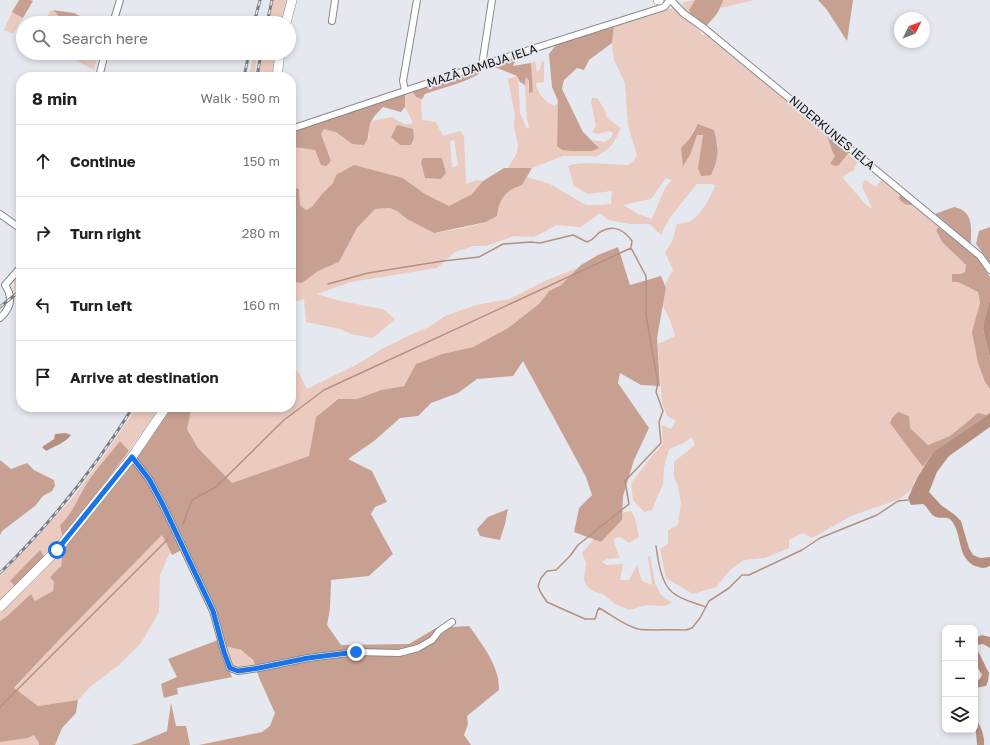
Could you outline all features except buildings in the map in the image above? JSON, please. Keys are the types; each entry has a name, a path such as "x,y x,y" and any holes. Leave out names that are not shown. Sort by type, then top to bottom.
{"main road":[{"path":"288,16 292,0"},
{"path":"278,72 279,60"},
{"path":"0,608 57,550 132,457 163,412"}],"street":[{"path":"115,16 120,0"},
{"path":"332,21 335,0"},
{"path":"406,90 403,80 417,0"},
{"path":"482,65 492,0"},
{"name":"MAZĀ DAMBJA IELA","path":"296,127 482,65 664,7 670,0"},
{"name":"NIDERKUNES IELA","path":"670,0 683,13 704,28 980,256 990,270"},
{"path":"100,72 103,60"},
{"path":"0,214 16,225"},
{"path":"2,288 16,273"},
{"path":"0,318 6,313 10,304 8,289 2,288"},
{"path":"132,457 149,479 162,503 213,611 230,668 238,671 308,658 356,652 399,653 418,648 432,640 439,631 452,622"}],"shaded area":[{"path":"19,0 33,1 24,16 19,16 12,12"},
{"path":"273,0 289,0 285,16 270,16"},
{"path":"695,0 689,10 691,15 685,11 682,4 684,2"},
{"path":"695,0 723,0 720,8 706,26 691,15 689,10"},
{"path":"723,0 754,0 721,8"},
{"path":"818,0 853,0 847,41 827,10"},
{"path":"674,7 692,22 703,35 707,34 827,135 835,156 830,164 839,165 850,151 858,160 854,170 842,177 866,205 872,208 862,186 865,180 876,187 882,179 900,193 909,206 913,205 939,227 936,230 942,242 966,265 965,271 960,274 958,282 978,292 980,303 977,315 978,363 985,382 990,389 990,413 987,415 978,413 950,436 928,445 910,428 901,413 913,452 923,467 914,482 913,488 900,499 851,516 812,538 803,533 789,540 789,548 765,558 744,560 730,570 716,587 693,594 666,578 660,549 668,544 668,530 678,525 681,502 678,486 674,477 674,462 695,445 692,437 669,449 664,467 663,484 652,510 644,512 633,500 631,483 663,444 662,425 671,429 676,421 667,416 662,402 658,344 675,336 670,320 663,306 666,288 665,284 673,270 665,252 672,242 677,224 689,222 699,214 715,186 712,184 697,184 672,215 661,235 650,224 618,222 607,219 600,213 581,227 557,225 534,237 514,236 486,246 473,246 455,252 437,268 351,282 317,294 340,301 383,309 395,319 373,338 351,334 340,329 306,322 304,299 296,301 296,282 302,283 318,271 339,262 357,228 375,209 390,208 434,233 464,228 486,222 497,216 499,205 504,196 511,190 522,185 527,177 550,184 586,205 611,204 612,191 588,194 574,186 568,166 589,163 628,165 637,155 628,126 625,83 614,60 612,43 614,27","holes":["703,126 714,130 718,146 698,168 703,135 697,135 681,148 690,138 694,129","666,178 672,180 665,188 652,219 638,214 623,205 651,199"]},
{"path":"51,10 59,16 47,16"},
{"path":"53,10 74,13 80,16 59,16"},
{"path":"12,12 19,16 16,16 16,29 13,34 4,30"},
{"path":"614,27 612,43 589,60 584,70 577,68 564,80 562,89 583,132 599,148 592,151 562,150 557,146 558,101 552,87 549,54 556,45"},
{"path":"513,58 515,62 513,66 531,63 533,92 529,93 529,81 526,77 525,85 520,82 517,76 490,65"},
{"path":"75,60 96,60 94,70"},
{"path":"253,60 257,60 255,72 250,72"},
{"path":"261,60 276,60 275,72 259,72"},
{"path":"535,61 537,72 540,69 542,61 544,61 544,82 536,83 542,97 555,106 558,101 557,146 562,150 592,151 596,144 592,140 605,142 611,138 613,133 609,131 597,134 592,132 596,126 591,102 592,98 597,98 605,110 607,118 621,128 614,142 605,151 595,157 563,156 532,168 508,168 517,153 518,145 514,127 515,115 508,79 518,76 520,113 527,129 529,127 527,119 525,85 526,77 529,81 528,88 533,92 531,63"},
{"path":"482,67 483,70 479,74 456,84 425,94 422,99 416,97 413,92 416,90"},
{"path":"405,92 405,107 401,112 383,107 374,117 370,126 368,138 364,145 352,144 336,132 324,129 321,134 331,161 326,166 321,165 315,150 296,147 296,129"},
{"path":"413,92 422,99 422,120 436,122 443,136 460,131 464,136 466,184 476,180 483,181 472,194 449,206 425,194 403,178 386,174 336,175 333,183 312,207 306,210 300,205 299,190 296,191 296,147 315,150 321,165 331,161 321,134 324,129 336,132 352,144 369,137 368,130 372,121 392,117 405,124 413,123 405,107 405,94","holes":["397,125 400,145 391,137","454,140 458,165 452,168 450,141"]},
{"path":"698,124 714,130 717,143 717,158 711,175 701,176 698,168 703,135 697,135 690,155 683,166 681,148 690,138"},
{"path":"397,125 413,129 414,138 411,145 400,145 391,137"},
{"path":"827,135 850,151 839,165 836,166 830,164 835,156"},
{"path":"423,158 442,158 446,173 441,179 425,178 421,162"},
{"path":"354,165 403,178 425,194 449,206 472,194 483,181 504,168 532,168 522,185 511,190 501,200 497,216 486,222 434,233 390,208 375,209 357,228 339,262 318,271 302,283 296,282 296,189 297,188 299,190 300,205 306,210 312,207 333,183 336,175"},
{"path":"900,193 913,205 907,205 899,199"},
{"path":"954,207 965,212 968,216 971,226 971,244 935,214"},
{"path":"939,227 983,262 985,270 990,277 990,299 983,329 990,358 990,389 985,382 978,363 972,332 980,303 978,292 958,282 952,282 952,274 960,274 965,272 966,265 942,242 936,230"},
{"path":"990,227 990,263 976,244 979,231"},
{"path":"618,247 630,285 661,276 666,288 657,338 660,386 641,385 620,373 618,383 649,428 634,460 623,496 622,520 601,542 574,532 579,508 592,495 586,477 523,361 513,376 477,379 458,393 431,403 418,416 400,418 374,441 348,459 372,471 387,502 375,507 371,514 393,554 369,576 331,580 330,608 327,625 341,645 409,644 436,628 469,626 489,656 499,681 499,690 467,716 468,724 464,735 471,745 199,745 262,732 270,726 275,713 260,680 253,660 241,650 225,646 187,547 172,555 162,535 14,688 38,706 78,700 76,713 62,728 55,745 39,745 34,735 28,738 0,742 0,621 31,594 35,601 53,591 54,582 50,577 61,566 62,558 58,555 163,412 191,412 187,429 198,448 232,483 309,456 316,417 338,399 357,399 381,390 404,386 416,364 442,354 473,347 508,328 539,304 549,291 561,285 581,265 598,255"},
{"path":"580,267 561,285 549,291 539,304 508,328 473,347 442,354 416,364 404,386 381,390 357,399 337,399 316,417 309,456 232,483 198,448 187,429 191,412 296,412 296,370 299,373 307,389 356,365 382,349 429,327 445,316 476,305 509,299 547,280"},
{"path":"16,279 16,291 14,292 14,281"},
{"path":"990,299 990,358 983,329"},
{"path":"134,412 156,412 129,451 120,441 82,490 75,507 60,525 62,535 45,558 40,550 11,581 17,588 0,604 0,576 70,501 103,457"},
{"path":"898,412 909,416 910,428 928,445 950,436 978,413 987,415 933,452 923,467 890,423 892,418"},
{"path":"990,413 990,427 949,456 937,472 929,492 941,505 961,521 969,548 973,555 980,558 990,557 990,566 982,568 975,566 965,557 955,526 951,520 948,518 938,518 934,516 923,504 911,505 908,498 917,478 933,452"},
{"path":"66,433 71,435 63,442 46,451 42,447 54,439 55,434"},
{"path":"120,441 129,451 76,521 62,535 60,525 73,509 85,486 96,470"},
{"path":"0,460 11,469 27,463 34,470 54,480 55,486 52,491 43,496 35,506 2,531 0,535"},
{"path":"508,509 500,540 480,536 477,529 488,517"},
{"path":"631,511 635,518 639,537 629,543 621,537 615,538 614,542 620,558 607,559 602,562 607,565 623,564 620,580 629,580 637,565 642,581 652,585 648,557 650,556 655,583 661,595 672,603 664,606 646,605 630,610 615,604 604,595 593,591 586,585 584,579 586,563 582,553 594,539 601,542 622,520 622,513"},
{"path":"162,535 170,552 160,575 159,612 141,643 119,665 91,686 78,700 38,706 14,689 58,641"},
{"path":"40,550 45,558 17,588 10,581"},
{"path":"58,555 62,558 53,591 35,601 31,594 0,621 0,613 35,580"},
{"path":"982,635 990,637 990,648 983,644 978,645 978,637"},
{"path":"218,640 232,677 177,688 178,694 164,698 161,684 177,677 168,659"},
{"path":"225,646 244,652 251,658 255,667 242,668 234,666 229,659"},
{"path":"978,651 989,673 986,686 978,687 978,680 982,675 978,668"},
{"path":"171,703 176,726 186,726 190,745 131,745 167,731"},
{"path":"978,723 984,738 984,745 977,745 976,733 978,733"},
{"path":"34,735 39,745 0,745 0,742 28,738"}],"waterway":[{"path":"328,284 368,273 479,257 503,244 531,242 540,243 573,235 587,242 600,232 611,228 615,228 626,234 632,241 631,247"},
{"path":"296,411 324,390 631,248 646,276 646,316 658,383 656,392 663,411 659,422 661,443 625,481 629,504 578,545 570,556 556,570 547,571 541,578 538,586 547,602 585,619 595,619 599,608 622,622 638,629 686,630 692,628 700,618 709,601 729,588 742,575 749,575 802,550 820,538 877,515 898,501 908,500"},
{"path":"183,524 192,500 216,487 284,420 295,412"},
{"path":"0,707 168,539"},
{"path":"656,546 661,571 668,588 675,595 706,607"}],"railway":[{"path":"256,16 260,0"},
{"path":"269,16 272,0"},
{"path":"245,72 248,60"},
{"path":"258,72 260,60"},
{"path":"0,307 16,294"},
{"path":"0,573 37,535 88,473 130,412"}],"route":[{"path":"57,550 132,457 149,479 162,503 213,611 230,668 238,671 308,658 356,652"}]}
